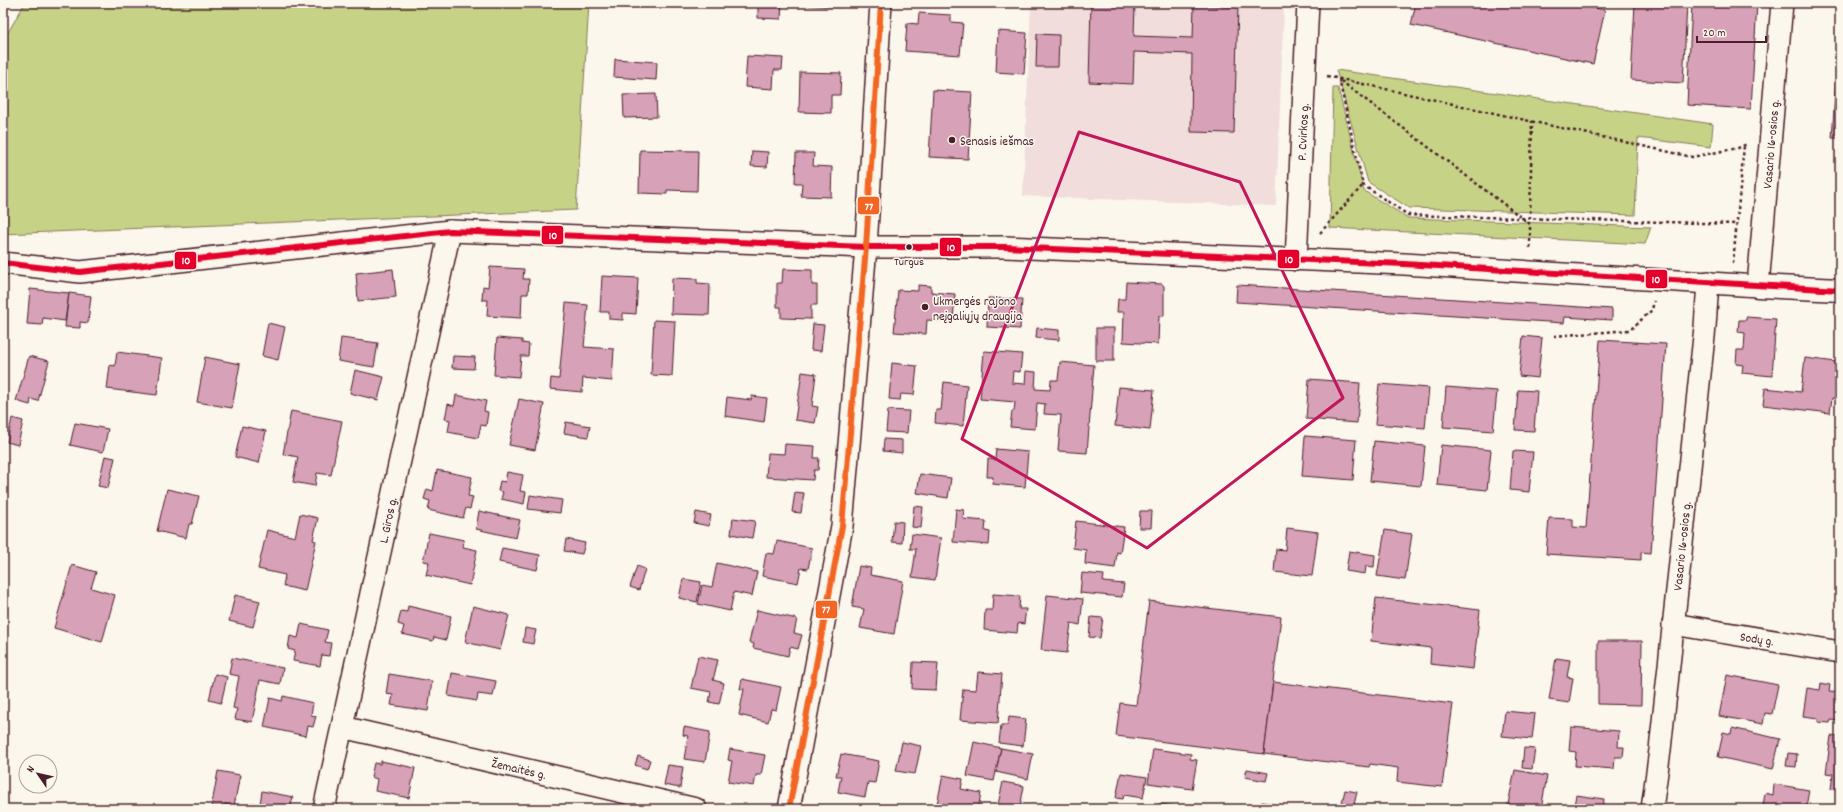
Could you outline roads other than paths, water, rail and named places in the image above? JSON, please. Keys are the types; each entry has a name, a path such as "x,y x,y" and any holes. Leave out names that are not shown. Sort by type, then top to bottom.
{"street":[{"path":"789,809 842,526 866,247 881,3"},
{"name":"P. Cvirkos g.","path":"1296,260 1308,3"},
{"name":"Vasario 16-osios g.","path":"1758,286 1782,3"},
{"path":"3,263 80,272 450,231 866,247 1005,247 1530,272 1840,290"},
{"name":"L. Giros g.","path":"324,809 450,231"},
{"name":"Vasario 16-osios g.","path":"1652,809 1705,327 1708,282"},
{"name":"Sodų g.","path":"1673,624 1840,652"},
{"name":"Žemaitės g.","path":"342,727 696,809"}],"place":[{"name":"Senasis iešmas","path":"952,140"},
{"name":"Turgus","path":"909,247"},
{"name":"Ukmergės rajono neįgaliųjų draugija","path":"925,307"}]}
